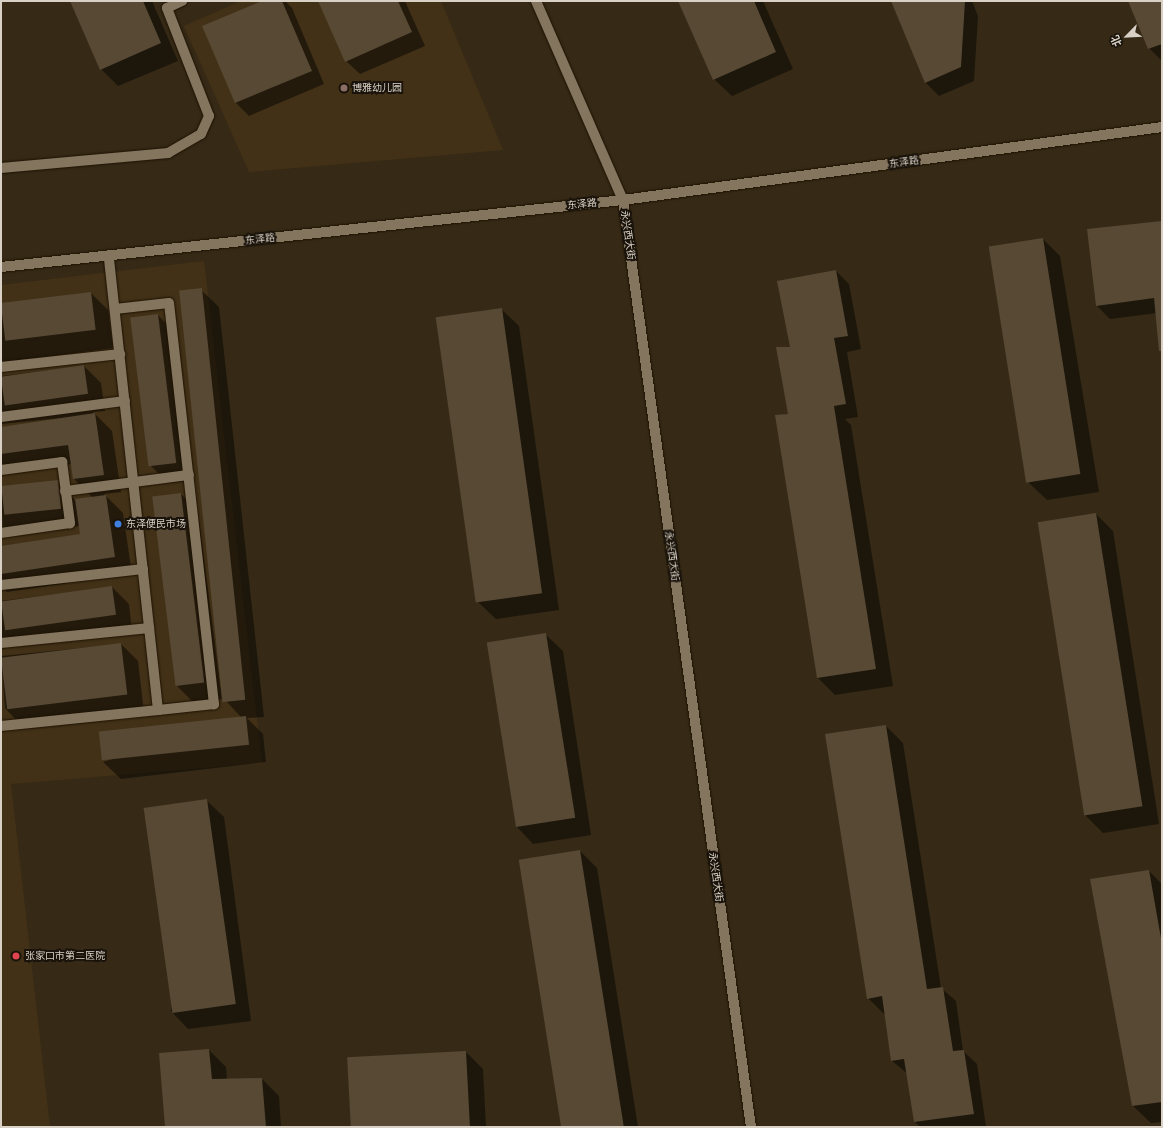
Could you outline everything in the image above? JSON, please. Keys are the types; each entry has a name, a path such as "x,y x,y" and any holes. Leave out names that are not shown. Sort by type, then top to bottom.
{"main road":[{"path":"1,168 168,153 201,134 209,116 167,8 182,1"},
{"name":"永兴西大街","path":"536,1 623,200 751,1127"},
{"name":"东泽路","path":"1,267 623,200 1162,127"},
{"path":"109,256 158,710"},
{"path":"1,726 214,704 169,303 115,309"},
{"path":"1,367 120,354"},
{"path":"1,417 125,401"},
{"path":"1,470 62,462 70,523 1,532"},
{"path":"66,491 189,475"},
{"path":"1,585 143,568"},
{"path":"1,643 149,628"}],"shaded area":[{"name":"博雅幼儿园","path":"241,1 441,1 503,150 249,172 184,26"},
{"name":"东泽便民市场","path":"204,261 262,763 11,784 50,1127 1,1127 1,285"}],"building":[{"path":"70,1 143,1 161,43 100,70"},
{"path":"262,1 282,1 312,71 235,103 202,26"},
{"path":"318,1 398,1 412,32 345,62"},
{"path":"678,1 754,1 776,52 713,80"},
{"path":"891,1 965,1 961,67 925,83"},
{"path":"1128,1 1162,1 1162,44 1148,49"},
{"path":"1162,221 1162,351 1159,351 1154,298 1096,306 1087,229"},
{"path":"1043,238 1080,474 1026,483 989,247"},
{"path":"836,270 848,336 834,338 846,404 834,406 876,669 817,678 775,415 788,414 776,347 790,347 777,281"},
{"path":"202,288 245,700 222,702 179,290"},
{"path":"91,292 96,330 5,341 1,303"},
{"path":"502,308 542,593 476,603 436,317"},
{"path":"158,314 176,463 148,466 130,317"},
{"path":"84,365 88,394 5,405 1,377"},
{"path":"95,413 104,475 73,479 68,445 1,454 1,427"},
{"path":"58,480 61,509 4,515 1,486"},
{"path":"181,493 204,683 175,686 152,497"},
{"path":"106,495 115,557 1,574 1,546 80,534 75,499"},
{"path":"1096,513 1142,806 1084,816 1038,522"},
{"path":"112,586 116,615 5,630 1,602"},
{"path":"546,633 575,818 516,827 487,642"},
{"path":"121,643 127,695 7,709 1,658"},
{"path":"246,716 249,745 102,760 99,731"},
{"path":"886,725 927,989 943,987 953,1051 964,1050 974,1114 914,1122 904,1059 891,1061 882,996 867,999 825,734"},
{"path":"207,799 236,1004 172,1013 144,808"},
{"path":"580,850 624,1127 561,1127 519,860"},
{"path":"1149,870 1162,944 1162,1102 1132,1106 1090,879"},
{"path":"209,1049 212,1079 262,1078 266,1127 165,1127 159,1053"},
{"path":"466,1051 470,1127 351,1127 347,1057"}],"place":[{"name":"博雅幼儿园","path":"344,88"},
{"name":"东泽便民市场","path":"118,524"},
{"name":"张家口市第二医院","path":"16,956"}]}
